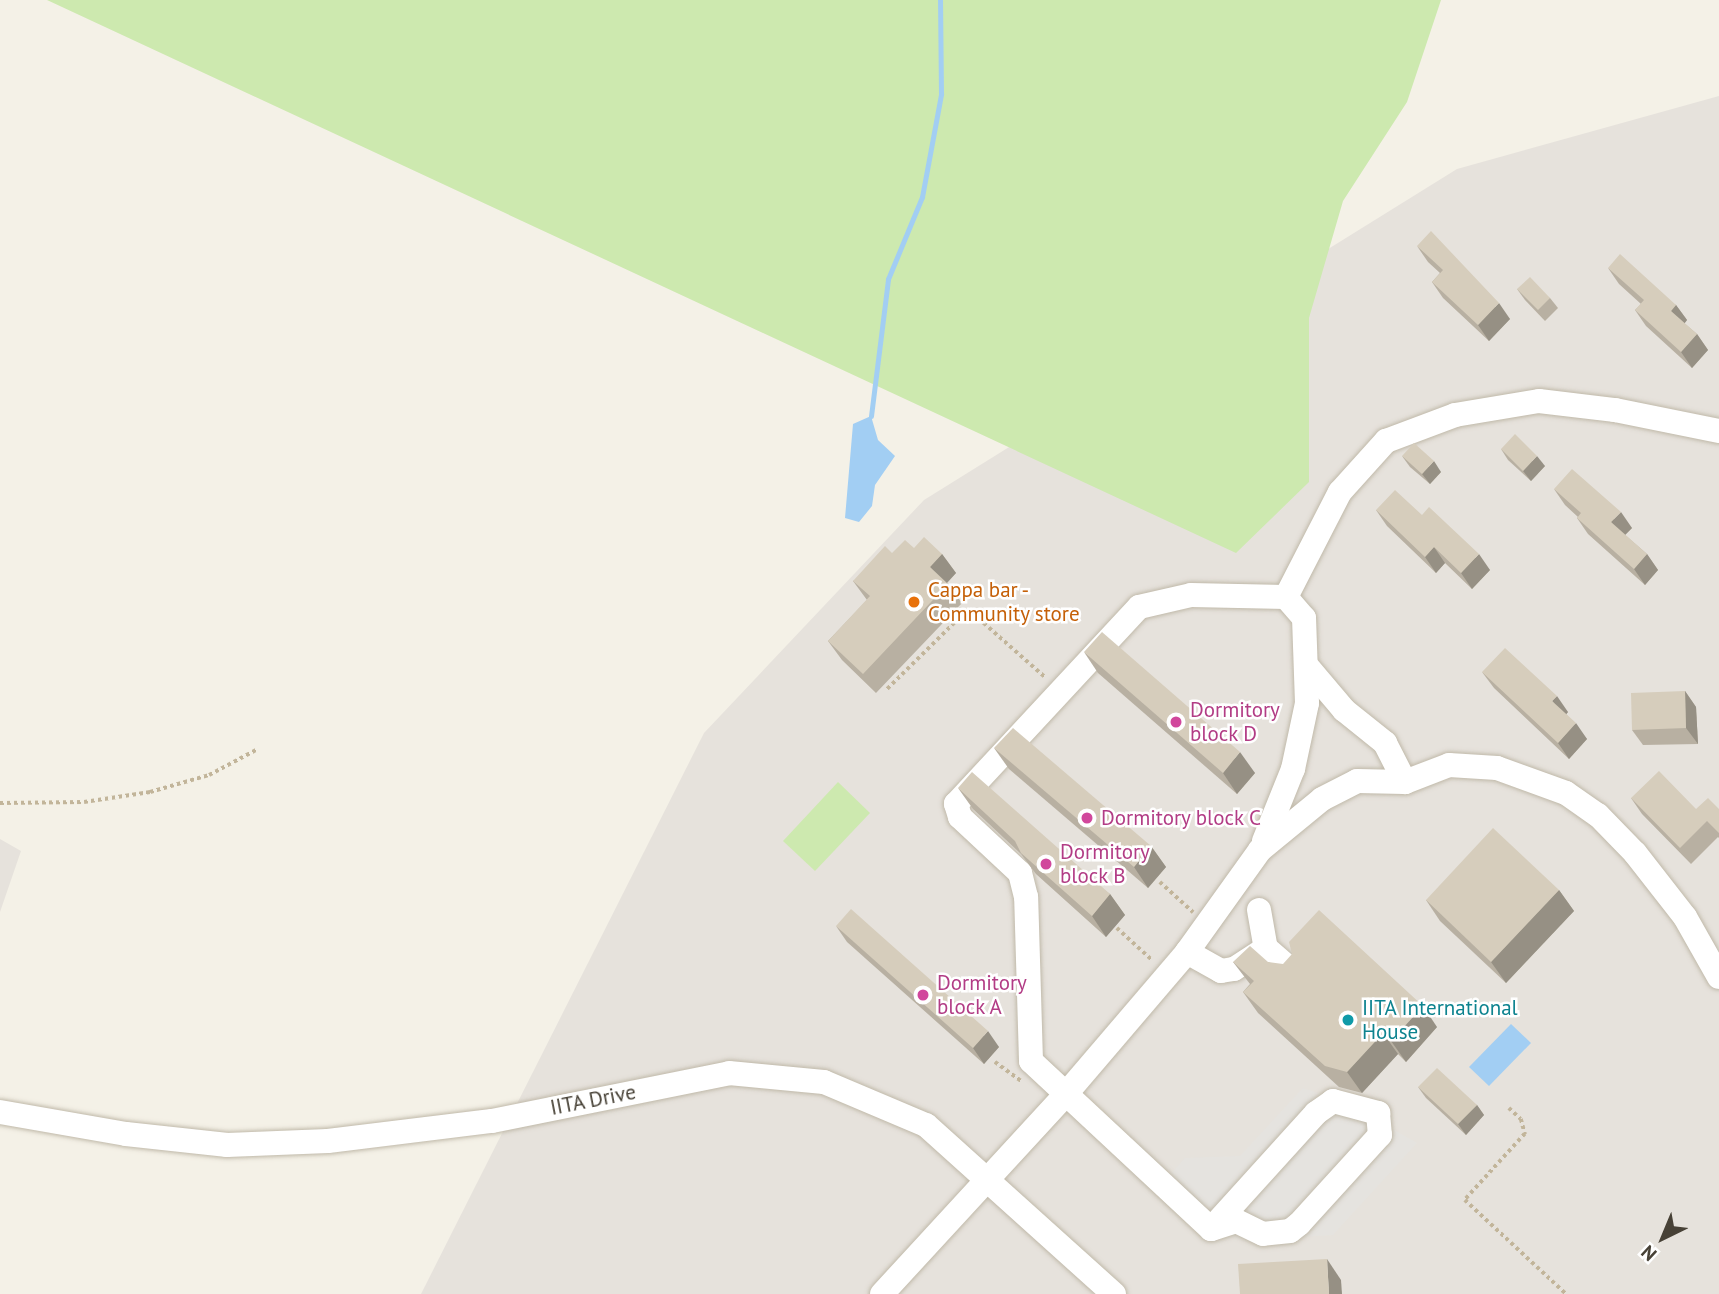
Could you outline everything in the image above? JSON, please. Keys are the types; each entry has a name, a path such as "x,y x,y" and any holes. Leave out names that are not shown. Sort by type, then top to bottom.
{"street":[{"path":"1286,597 1340,492 1386,441 1455,415 1539,401 1615,410 1719,431"},
{"path":"1211,1229 1031,1061 1027,1045 1027,897 1020,873 960,817 956,804 1139,607 1191,595 1286,597 1304,618 1307,703 1293,769 1260,850"},
{"path":"1306,665 1344,710 1385,743 1405,782"},
{"path":"882,1294 1065,1095 1187,952 1205,923 1260,850 1322,799 1357,781 1405,782 1449,765 1497,768 1566,793 1598,815 1635,853 1685,917 1719,977"},
{"path":"1259,910 1266,948 1292,971"},
{"path":"1187,952 1221,971 1245,964 1266,948"},
{"name":"IITA Drive","path":"0,1112 126,1134 227,1145 328,1141 492,1121 729,1073 772,1074 824,1082 926,1125 1114,1294"},
{"path":"1333,1101 1378,1113 1380,1135 1290,1231 1263,1234 1236,1221 1211,1229 1316,1113 1333,1101"}],"path":[{"path":"887,689 968,609 1060,691"},
{"path":"0,803 84,802 150,792 209,775 256,750"},
{"path":"1160,882 1205,923"},
{"path":"1117,928 1166,974"},
{"path":"1509,1108 1521,1119 1525,1134 1465,1200 1566,1294"}],"shaded area":[{"path":"1719,96 1719,1294 421,1294 704,733 924,500 1457,169"},
{"path":"0,839 21,851 0,912"},
{"path":"1303,1088 1347,1103 1417,1143 1333,1235 1245,1241 1229,1235 1166,1179 1185,1158 1240,1156"}],"green space":[{"path":"47,0 1441,0 1407,102 1343,201 1309,318 1309,482 1236,553"},
{"path":"838,782 870,813 815,871 783,841"}],"water":[{"path":"871,416 878,440 895,456 875,485 872,506 859,522 845,518 853,424"},
{"path":"1511,1024 1531,1043 1489,1086 1469,1067"}],"building":[{"path":"1431,231 1499,303 1478,325 1432,282 1443,270 1417,246"},
{"path":"1620,254 1676,305 1671,311 1697,334 1681,352 1635,310 1644,300 1608,268"},
{"path":"1530,277 1550,298 1538,310 1517,289"},
{"path":"1515,434 1537,456 1523,471 1501,449"},
{"path":"1414,443 1434,461 1422,474 1402,456"},
{"path":"1572,469 1621,512 1611,522 1647,554 1634,569 1577,518 1581,513 1554,489"},
{"path":"1395,490 1422,515 1429,507 1479,554 1461,573 1434,547 1425,557 1376,510"},
{"path":"924,537 942,554 930,567 948,584 863,674 828,641 870,596 853,581 885,546 892,553 905,540 914,548"},
{"name":"Dormitory block D","path":"1102,632 1240,752 1223,773 1084,652"},
{"path":"1505,648 1557,696 1552,701 1576,723 1558,743 1482,672"},
{"path":"1685,691 1686,728 1632,730 1631,693"},
{"name":"Dormitory block C","path":"1013,728 1151,846 1134,867 994,748"},
{"path":"1659,771 1696,809 1708,798 1719,809 1719,833 1707,821 1680,848 1631,798"},
{"name":"Dormitory block B","path":"972,772 1110,894 1092,916 1021,853 1015,841 958,788"},
{"path":"1493,828 1559,890 1491,962 1426,900"},
{"name":"Dormitory block A","path":"851,909 988,1031 973,1048 836,926"},
{"name":"IITA International House","path":"1319,910 1423,1006 1391,1041 1383,1033 1347,1072 1325,1066 1243,992 1254,981 1233,962 1250,946 1268,962 1283,964 1292,954 1289,942"},
{"path":"1437,1068 1477,1105 1458,1124 1418,1087"},
{"path":"1327,1259 1329,1294 1240,1294 1238,1264"}],"waterway":[{"path":"871,416 888,279 922,197 941,94 940,0"}],"place":[{"name":"Cappa bar - Community store","path":"914,602"},
{"name":"Dormitory block D","path":"1176,722"},
{"name":"Dormitory block C","path":"1087,818"},
{"name":"Dormitory block B","path":"1046,864"},
{"name":"Dormitory block A","path":"923,995"},
{"name":"IITA International House","path":"1348,1020"}]}
